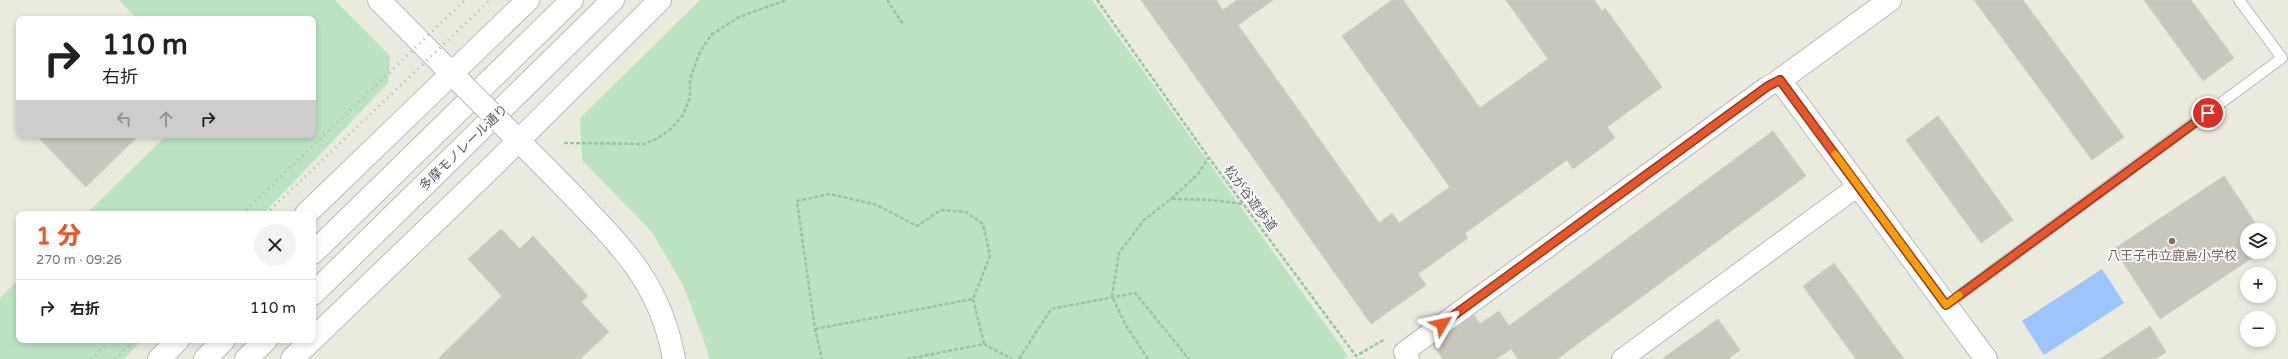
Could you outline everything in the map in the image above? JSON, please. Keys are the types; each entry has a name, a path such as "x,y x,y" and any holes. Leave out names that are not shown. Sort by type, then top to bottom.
{"main road":[{"path":"379,0 623,248 644,278 660,308 674,359"},
{"path":"309,211 457,79 528,0"},
{"path":"316,250 572,0"},
{"name":"多摩モノレール通り","path":"316,291 613,0"},
{"path":"316,337 513,135 660,0"},
{"path":"1881,3 1780,80 1986,359"},
{"path":"159,359 175,343"},
{"path":"205,359 221,343"},
{"path":"246,359 263,343"},
{"path":"292,359 310,343"}],"street":[{"path":"1407,355 1768,86 1780,80"},
{"path":"1622,359 1858,186"}],"lane":[{"path":"1946,305 2282,58 2239,0"}],"path":[{"path":"564,144 644,144 658,138 672,128 683,115 690,97 690,79 699,54 711,34 739,16 787,0"},
{"path":"887,0 903,24"},
{"name":"松が谷遊歩道","path":"1097,0 1208,158 1356,356"},
{"path":"1148,359 1125,324 1112,296 1119,253 1144,220 1171,199 1198,174 1208,158"},
{"path":"822,359 814,329 797,201 830,194 877,205 917,226 941,210 966,212 983,224 990,256 973,299 984,344"},
{"path":"1171,199 1211,200 1243,204"},
{"path":"1019,359 1051,309 1135,292 1189,359"},
{"path":"814,329 973,299"},
{"path":"1352,359 1391,335 1407,355"},
{"path":"907,359 984,344 1012,359"}],"green space":[{"path":"119,0 335,0 390,56 388,83 266,211 89,211 164,138 316,138 316,16 134,16"},
{"path":"700,0 1092,0 1348,356 1343,359 709,359 707,349 683,285 652,232 582,160 580,118"},
{"path":"16,282 16,343 139,343 124,359 0,359 0,298"}],"water":[{"path":"2102,269 2124,303 2044,355 2022,321"}],"building":[{"path":"1141,0 1216,0 1223,10 1237,0 1273,0 1238,25 1379,223 1392,213 1399,223 1450,187 1342,36 1392,0 1403,0 1480,108 1548,59 1506,0 1594,0 1602,11 1605,8 1662,87 1607,127 1615,138 1573,169 1567,160 1465,233 1468,238 1418,274 1426,285 1371,324"},
{"path":"1974,0 2023,0 2124,137 2092,160"},
{"path":"2144,0 2191,0 2234,58 2203,81"},
{"path":"1938,116 2013,220 1981,243 1906,140"},
{"path":"1773,131 1806,176 1557,359 1518,359 1511,349 1496,359 1443,359 1433,345 1474,315 1480,324 1499,311 1509,326"},
{"path":"39,138 136,138 86,187"},
{"path":"2224,176 2255,223 2240,223 2240,259 2250,259 2160,319 2114,249"},
{"path":"501,229 520,249 533,236 588,296 581,302 609,332 580,359 438,359 502,296 468,259"},
{"path":"1834,263 1904,359 1856,359 1803,286"},
{"path":"1718,319 1740,350 1728,359 1662,359"},
{"path":"2150,326 2166,352 2156,359 2100,359"}],"railway":[{"path":"245,211 465,0"},
{"path":"269,211 490,0"},
{"path":"91,359 108,343"},
{"path":"115,359 132,343"}],"slow traffic":[{"path":"1835,154 1946,305 1959,295"}],"place":[{"name":"八王子市立鹿島小学校","path":"2172,241"}],"route":[{"path":"1442,324 1768,86 1780,80 1946,305 2208,113"}]}
